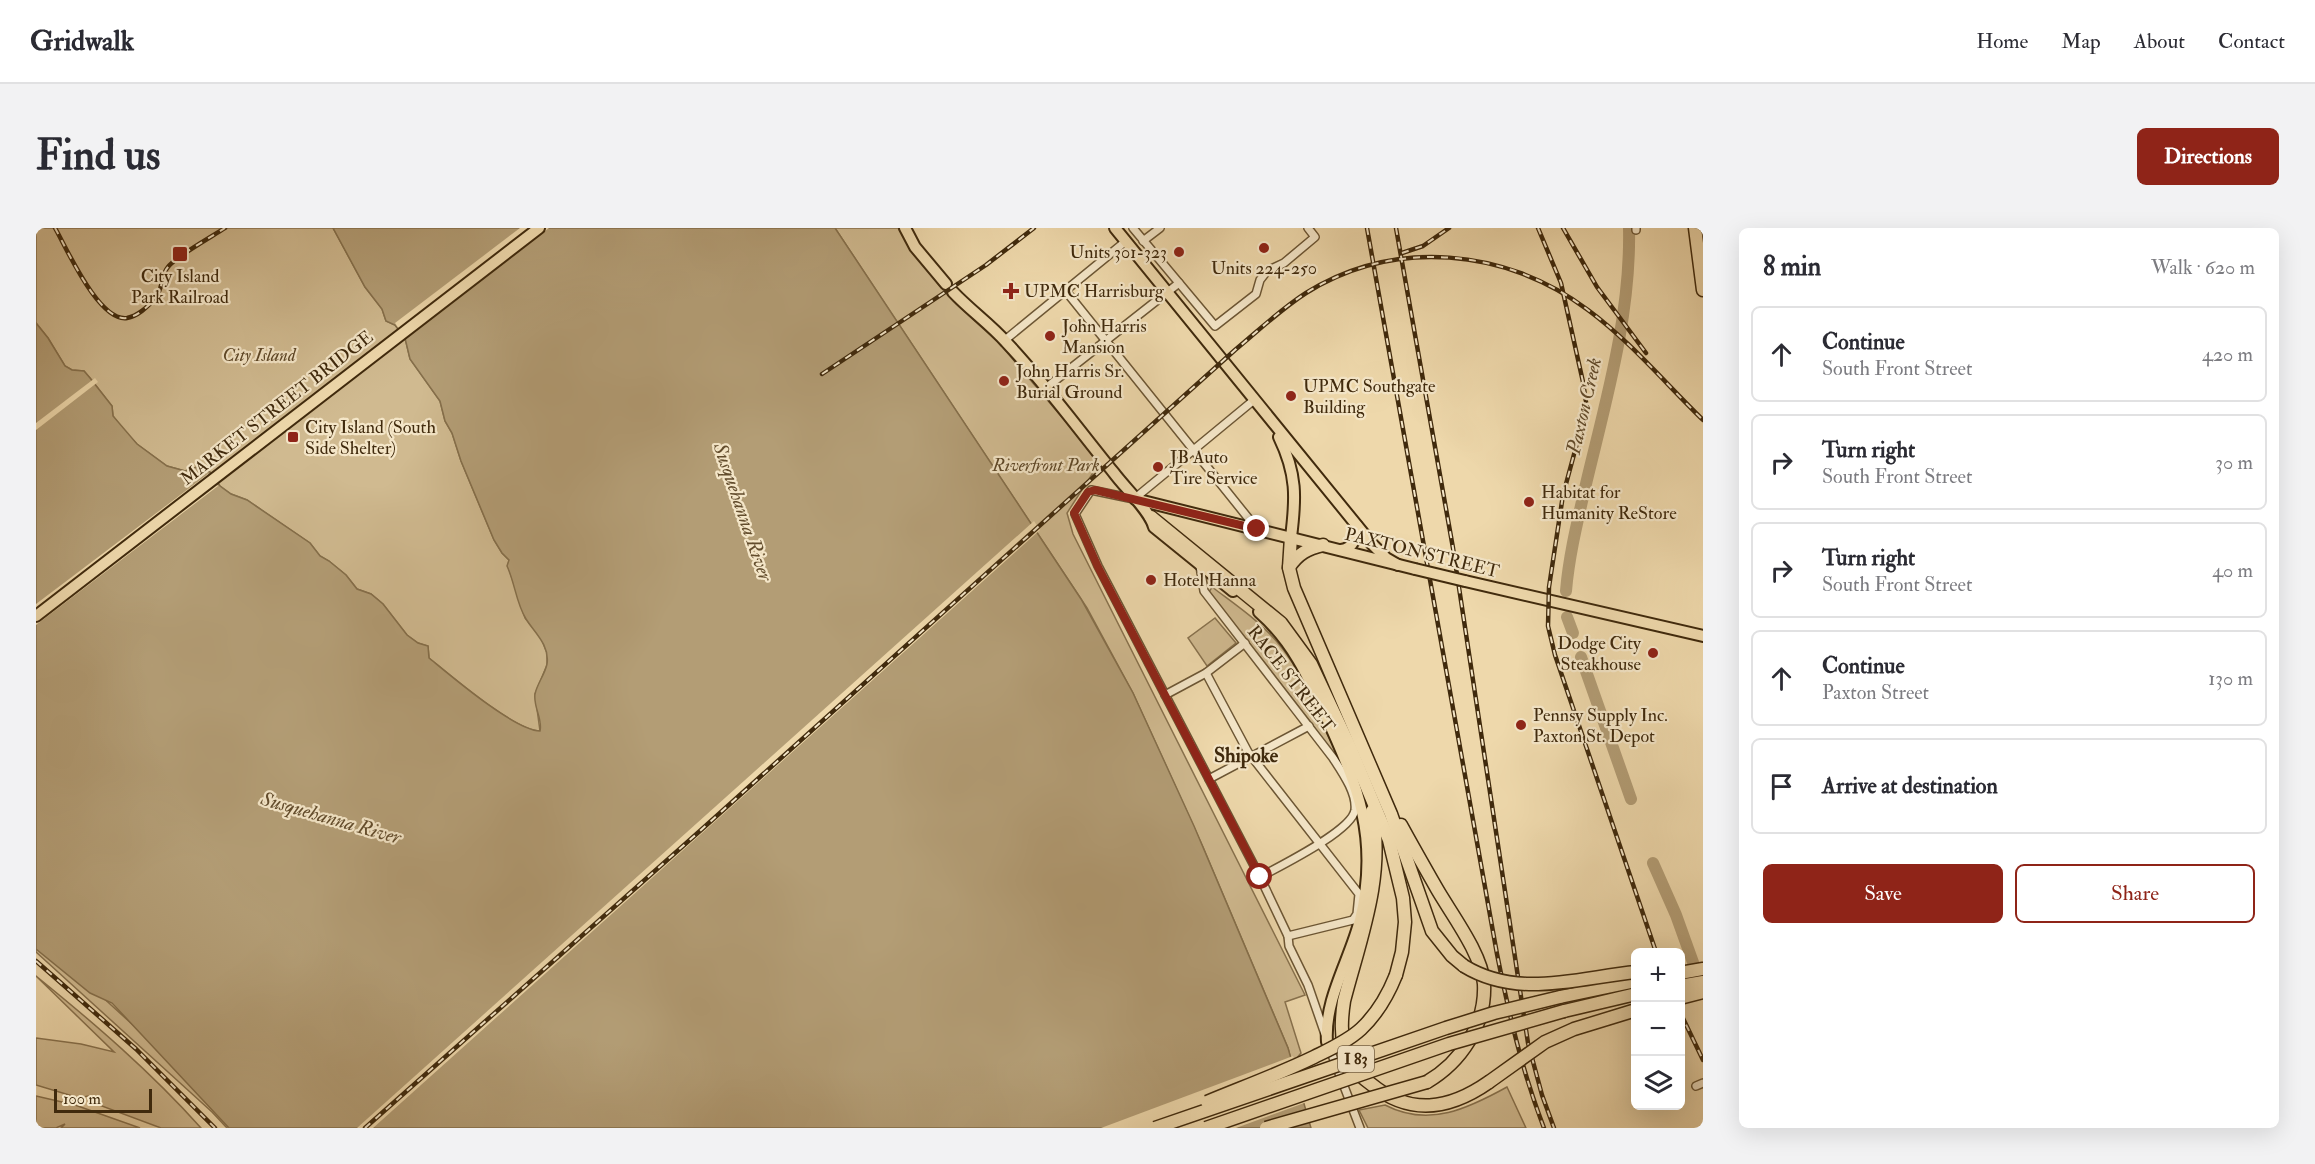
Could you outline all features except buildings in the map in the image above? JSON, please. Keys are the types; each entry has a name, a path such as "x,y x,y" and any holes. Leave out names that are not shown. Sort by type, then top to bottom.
{"highway":[{"path":"1695,228 1703,291"},
{"path":"1145,1128 1299,1064 1336,1046 1360,1030 1375,1014 1396,975 1402,952 1405,922 1403,898 1389,840 1311,664 1281,623 1151,517"},
{"path":"1266,1128 1427,1082 1452,1064 1471,1039 1479,1021 1484,984 1471,948 1395,815 1375,775 1300,604 1289,568 1291,537"},
{"path":"1289,568 1306,549 1323,545"},
{"path":"1375,775 1432,931 1452,956 1464,966 1478,974 1513,985 1531,985 1631,972"},
{"path":"1368,792 1376,844 1373,892 1341,1019 1350,1064 1378,1090 1397,1101 1418,1106 1438,1106 1458,1100 1489,1082 1545,1042 1574,1029 1631,1011"},
{"path":"1685,968 1703,967"},
{"path":"1685,972 1703,967"},
{"name":"I 83","path":"1155,1128 1494,1013 1631,982"},
{"path":"1685,985 1703,982"},
{"path":"1685,997 1703,992"},
{"name":"I 83","path":"1206,1128 1449,1044 1497,1029 1631,995"}],"main road":[{"name":"MARKET STREET BRIDGE","path":"36,616 327,389 539,228"},
{"path":"905,228 915,246 950,288 1005,340 1047,387 1134,499 1151,517 1154,527 1261,613 1283,636 1306,670 1353,777 1360,800 1368,852 1366,887 1357,930 1329,1009 1326,1026 1327,1042"},
{"path":"1115,228 1357,526 1380,552 1398,564"},
{"path":"1267,416 1293,470 1295,496 1291,537"},
{"name":"PAXTON STREET","path":"1134,499 1703,636"},
{"path":"1340,550 1352,544 1357,526"}],"street":[{"path":"1132,228 1215,326 1257,294 1260,280 1267,271 1284,263 1315,237 1308,228"},
{"path":"1143,241 1160,228"},
{"path":"1005,340 1126,241"},
{"path":"1047,387 1179,283"},
{"path":"1065,290 1257,529"},
{"path":"1254,400 1134,499 1091,490 1074,513 1094,558 1260,877 1288,936 1289,946 1308,985 1360,1128"},
{"name":"RACE STREET","path":"1200,566 1204,591 1309,726 1346,778 1355,812 1347,824 1320,844"},
{"path":"1165,695 1206,673 1245,643"},
{"path":"1206,673 1248,752 1359,894 1357,914 1353,920 1288,936"},
{"path":"1209,779 1309,726"},
{"path":"1260,877 1320,844"}],"green space":[{"name":"City Island","path":"36,228 333,228 365,287 382,309 386,321 395,325 405,338 410,359 440,401 445,421 452,433 461,461 494,540 509,560 508,566 525,618 541,638 547,653 547,665 535,694 540,731 529,729 515,722 452,677 429,658 428,646 418,643 407,635 383,604 371,594 357,589 346,575 320,556 310,543 247,500 231,494 220,486 210,472 197,467 185,471 167,466 137,444 113,416 112,406 90,378 84,371 72,370 65,366 36,323"},
{"name":"Riverfront Park","path":"835,228 898,228 938,284 956,304 999,343 1100,462 1067,513 1073,534 1305,995 1285,1002 1301,1053 1292,1064 1288,1048 1203,847 1133,693 1087,608"},
{"path":"1212,587 1258,623 1275,639 1291,660 1340,760 1338,762 1309,720 1209,592"},
{"path":"1215,618 1236,643 1207,666 1188,638"},
{"path":"36,945 91,993 99,994 246,1128 227,1128 36,952"},
{"path":"36,976 122,1049 201,1128 161,1128 91,1102 88,1096 79,1098 36,1085 36,1038 81,1044 114,1052"},
{"path":"1507,1087 1526,1128 1368,1128 1359,1110 1385,1105 1401,1112 1433,1115 1463,1108"},
{"path":"36,1096 75,1105 140,1128 61,1128 65,1124 56,1128 36,1128"}],"water":[{"name":"Susquehanna River","path":"333,228 835,228 1081,599 1133,693 1194,826 1288,1048 1311,1128 229,1128 112,1003 90,993 36,949 36,323 65,366 72,370 84,371 90,378 112,406 113,416 137,444 167,466 185,471 197,467 210,472 220,486 231,494 247,500 310,543 320,556 346,575 357,589 371,594 383,604 407,635 418,643 428,646 429,658 452,677 515,722 540,731 535,694 547,664 544,645 520,606 507,566 509,560 494,540 461,461 452,433 445,421 440,401 410,359 405,338 395,325 386,321 382,309 365,287"}],"pier":[{"path":"520,228 549,228 405,338 395,323"},
{"path":"95,378 98,382 36,430 36,423"},
{"path":"208,474 218,486 36,625 36,604"},
{"path":"1034,521 1040,530 373,1128 357,1128"},
{"path":"1293,1056 1307,1102 1236,1128 1101,1128"}],"waterway":[{"name":"Paxton Creek","path":"1566,591 1574,537 1622,325 1629,261 1629,228"},
{"name":"Paxton Creek","path":"1567,617 1573,633"},
{"name":"Paxton Creek","path":"1581,657 1631,799"},
{"name":"Paxton Creek","path":"1653,863 1676,915 1699,979"}],"railway":[{"path":"55,228 95,297 116,316 127,318 139,313 154,300 164,274 172,263 225,228"},
{"path":"822,374 986,265 1034,228"},
{"path":"1367,228 1497,954 1517,1042 1544,1128"},
{"path":"1396,228 1453,548 1528,1043 1542,1095 1554,1128"},
{"path":"1402,253 1423,246 1449,228"},
{"path":"1538,228 1561,283 1586,402 1563,495 1549,587 1548,626 1555,655 1655,948"},
{"path":"1563,228 1597,287 1646,353"},
{"path":"365,1128 701,830 1235,350 1306,293 1340,275 1376,264 1412,258 1449,258 1486,263 1522,273 1556,289 1603,322 1703,420"},
{"path":"36,961 136,1049 215,1128"},
{"path":"1685,1022 1703,1060"}],"place":[{"name":"Units 224-250","path":"1264,248"},
{"name":"Units 301-323","path":"1179,252"},
{"name":"City Island Park Railroad","path":"180,254"},
{"name":"UPMC Harrisburg","path":"1011,291"},
{"name":"John Harris Mansion","path":"1050,336"},
{"name":"John Harris Sr. Burial Ground","path":"1004,381"},
{"name":"UPMC Southgate Building","path":"1291,396"},
{"name":"City Island (South Side Shelter)","path":"293,437"},
{"name":"JB Auto Tire Service","path":"1158,467"},
{"name":"Habitat for Humanity ReStore","path":"1529,502"},
{"name":"Hotel Hanna","path":"1151,580"},
{"name":"Dodge City Steakhouse","path":"1653,653"},
{"name":"Pennsy Supply Inc. Paxton St. Depot","path":"1521,725"}],"district":[{"name":"Shipoke","path":"1246,755"}],"route":[{"path":"1257,529 1095,490 1088,492 1074,513 1098,567 1260,877"}]}
